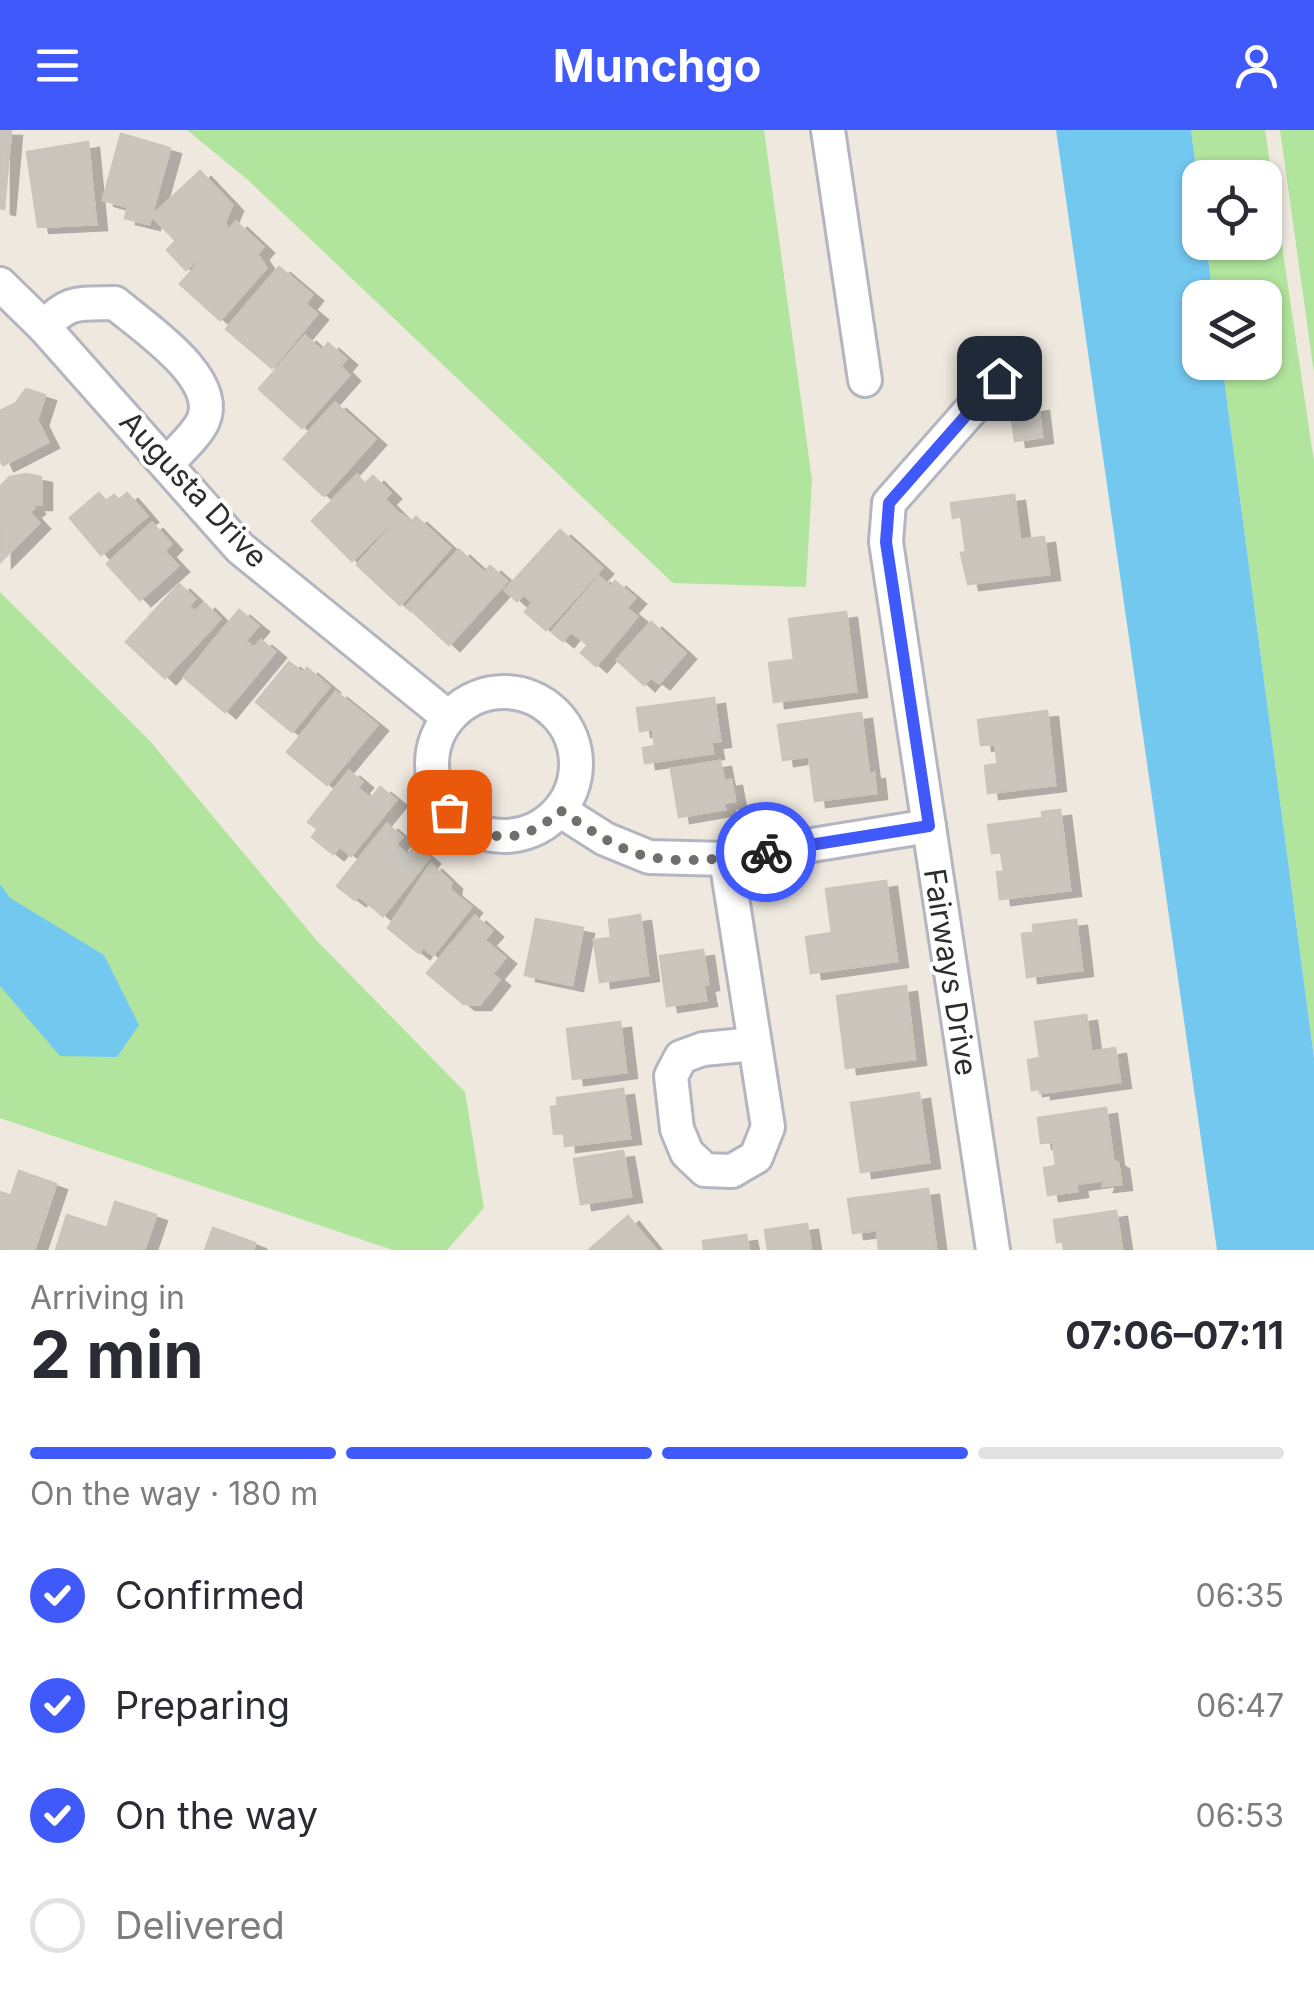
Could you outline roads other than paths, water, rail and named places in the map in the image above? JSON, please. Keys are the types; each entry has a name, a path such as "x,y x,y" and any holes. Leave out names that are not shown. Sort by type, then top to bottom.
{"street":[{"path":"828,130 864,380"},
{"name":"Augusta Drive","path":"0,284 44,326 240,548 448,718"},
{"path":"44,326 61,308 115,303 185,363 204,390 204,420 168,464"},
{"name":"Fairways Drive","path":"993,1250 886,542 889,503 999,378"},
{"path":"508,691 531,696 550,708 566,724 575,746 574,784 561,811 542,827 518,836 493,836 468,828 449,812 436,790 431,765 436,740 448,718 465,702 486,693 508,691"},
{"path":"561,811 606,839 649,857 726,858 929,826"},
{"path":"726,858 755,1044"}],"water":[{"path":"1056,130 1191,130 1195,160 1182,160 1182,260 1208,260 1211,280 1182,280 1182,380 1224,380 1314,1058 1314,1250 1217,1250"},
{"path":"0,884 10,898 104,955 139,1025 117,1057 60,1056 0,986"}]}
